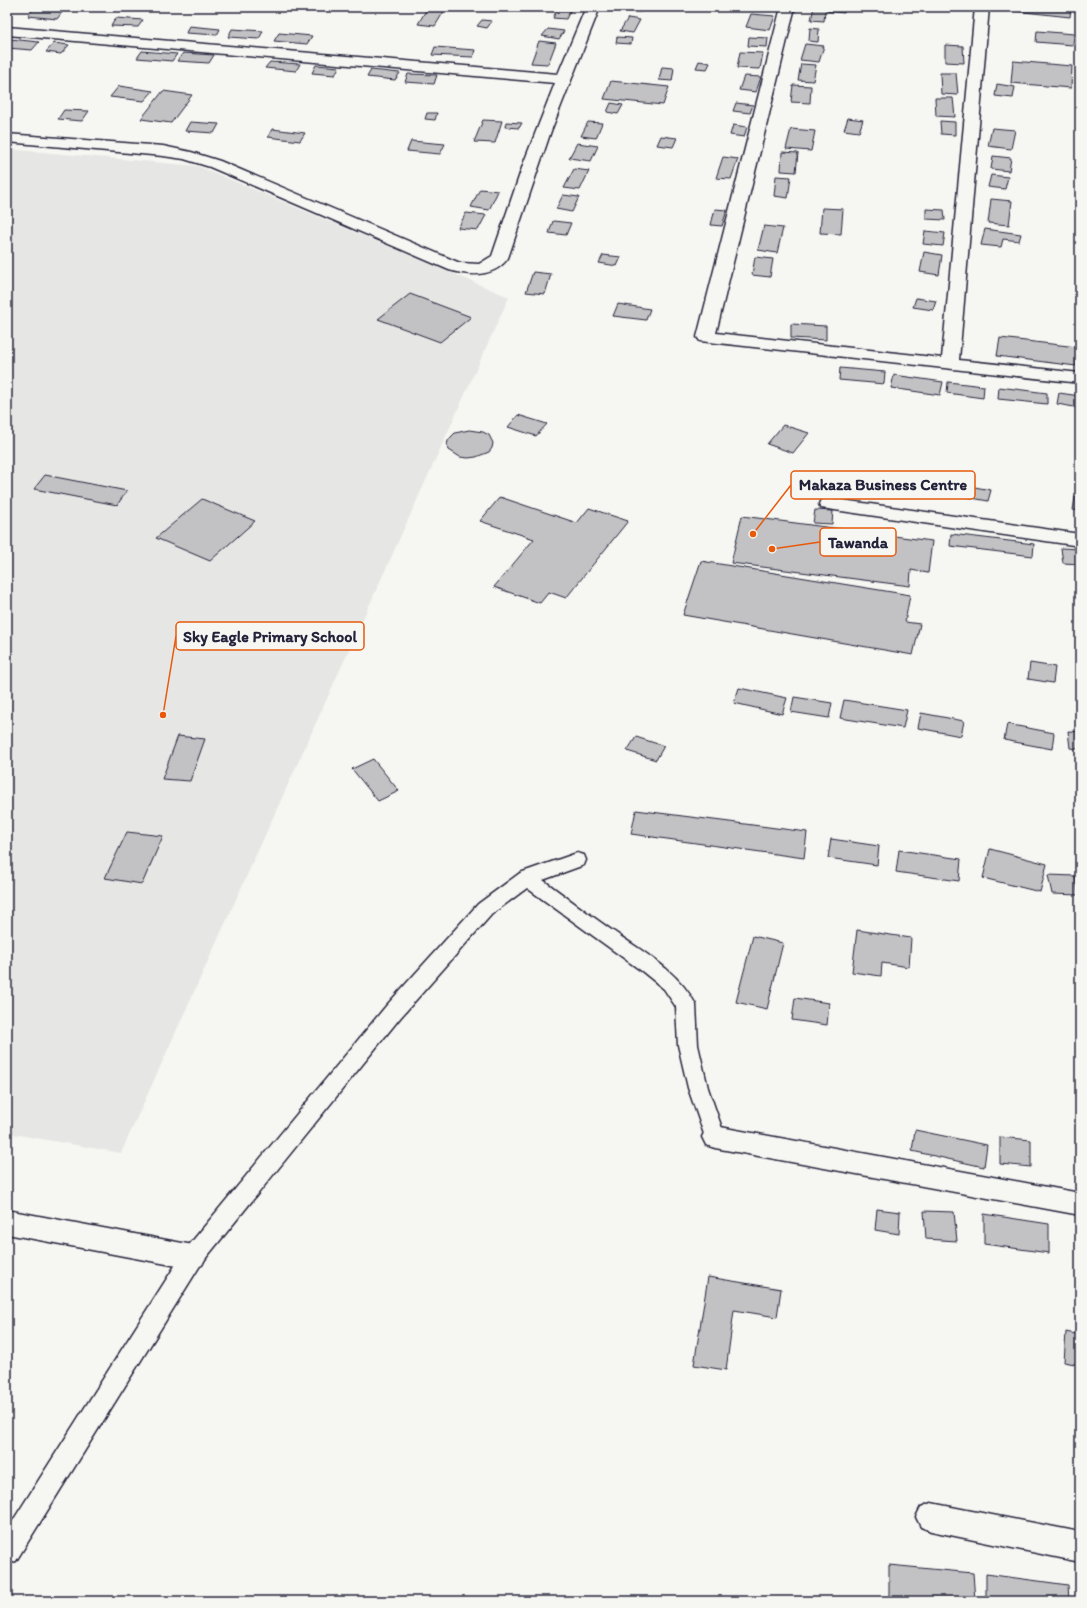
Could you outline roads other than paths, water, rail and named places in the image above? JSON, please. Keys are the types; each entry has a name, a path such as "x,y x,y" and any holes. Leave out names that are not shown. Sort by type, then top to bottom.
{"street":[{"path":"7,138 163,151 186,155 215,164 455,267 468,270 482,269 494,265 500,258 522,188 562,79 593,7"},
{"path":"788,7 706,337 1080,378"},
{"path":"950,364 982,7"},
{"path":"7,31 562,79"},
{"path":"828,504 1080,540"},
{"path":"715,1137 1080,1204"},
{"path":"7,1222 193,1257"},
{"path":"931,1517 1080,1547"}],"lane":[{"path":"7,1552 193,1257 393,1012 485,909 527,878 577,860"},
{"path":"527,878 650,967 671,984 686,1005 688,1045 698,1088 715,1137"}],"place":[{"name":"Makaza Business Centre","path":"753,534"},
{"name":"Tawanda","path":"772,549"},
{"name":"Sky Eagle Primary School","path":"163,715"}]}
